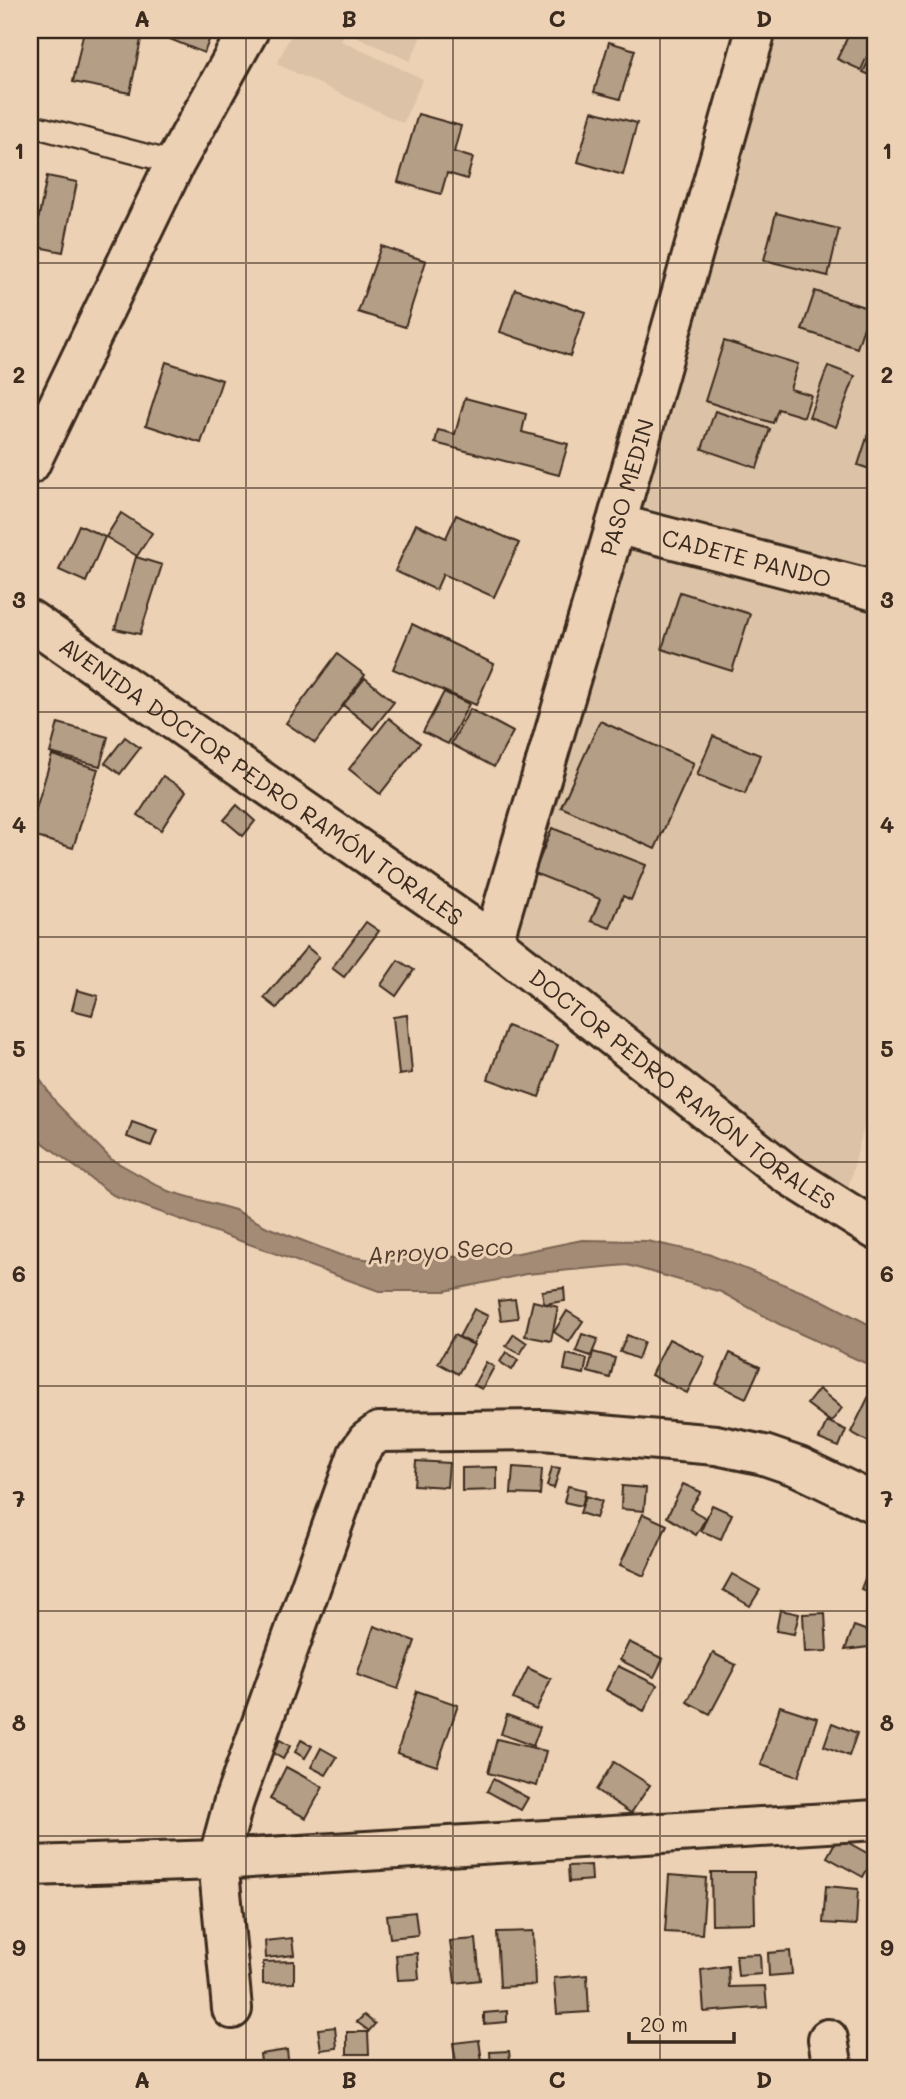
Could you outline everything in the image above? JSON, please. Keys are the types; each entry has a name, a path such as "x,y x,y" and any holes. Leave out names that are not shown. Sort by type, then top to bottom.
{"street":[{"path":"30,464 175,163 249,30"},
{"name":"PASO MEDIN","path":"493,942 616,524 756,30"},
{"name":"CADETE PANDO","path":"616,524 876,591"},
{"name":"AVENIDA DOCTOR PEDRO RAMÓN TORALES","path":"30,620 493,942"},
{"name":"DOCTOR PEDRO RAMÓN TORALES","path":"493,942 784,1172 876,1230"},
{"path":"232,2009 218,1860 234,1801 358,1454 367,1441 379,1432 542,1430 716,1445 799,1466 876,1504"},
{"path":"30,1866 218,1860 876,1820"}],"lane":[{"path":"30,125 175,163"}],"shaded area":[{"path":"293,30 347,30 341,41 423,79 403,123 277,64"},
{"path":"360,30 424,30 410,61 357,37"},
{"path":"751,30 876,30 876,1081 846,1196 499,924"},
{"path":"30,1065 57,1104 111,1159 168,1191 235,1210 267,1227 340,1255 378,1261 518,1253 582,1240 647,1241 708,1254 820,1299 876,1328 876,1368 779,1324 721,1292 627,1265 526,1274 445,1291 379,1291 113,1195 30,1133"}],"building":[{"path":"84,30 143,30 130,93 73,82"},
{"path":"156,30 213,30 204,53 155,33"},
{"path":"851,30 876,32 861,70 837,59"},
{"path":"609,42 635,50 620,99 594,92"},
{"path":"876,46 876,78 863,72"},
{"path":"592,111 637,123 623,175 578,162"},
{"path":"418,114 461,126 454,152 473,158 467,179 447,173 441,194 398,182"},
{"path":"47,176 77,182 63,252 33,246"},
{"path":"776,213 839,229 828,276 764,260"},
{"path":"381,246 426,261 405,327 358,312"},
{"path":"515,289 585,312 570,356 500,332"},
{"path":"815,291 870,309 857,348 802,330"},
{"path":"724,341 798,364 790,389 811,395 804,417 778,409 773,423 705,401"},
{"path":"166,362 222,380 201,443 146,425"},
{"path":"828,366 855,376 836,427 809,417"},
{"path":"465,398 526,414 522,432 568,444 559,475 435,443 438,430 455,434"},
{"path":"715,411 770,429 757,468 702,449"},
{"path":"876,416 876,471 858,465"},
{"path":"121,513 152,533 137,556 106,537"},
{"path":"456,515 519,543 494,597 443,574 436,590 395,571 416,524 446,538"},
{"path":"79,525 105,537 86,582 59,570"},
{"path":"136,557 162,565 140,634 115,629"},
{"path":"680,592 750,614 732,671 662,649"},
{"path":"412,624 494,664 476,705 393,669"},
{"path":"337,654 365,675 315,743 286,723"},
{"path":"365,678 394,702 373,729 343,705"},
{"path":"444,692 469,704 448,744 423,732"},
{"path":"470,709 513,732 494,767 451,744"},
{"path":"389,718 420,743 380,794 349,769"},
{"path":"600,721 694,763 655,849 561,807"},
{"path":"58,723 108,737 100,766 50,753"},
{"path":"713,736 760,755 745,794 697,775"},
{"path":"125,737 140,748 120,774 105,763"},
{"path":"52,755 98,769 73,848 30,835"},
{"path":"163,776 186,791 161,830 138,815"},
{"path":"237,805 255,821 243,836 224,820"},
{"path":"552,828 646,865 631,900 623,896 610,928 591,921 600,899 534,873"},
{"path":"366,922 379,931 344,977 332,968"},
{"path":"307,947 319,957 277,1008 264,998"},
{"path":"398,960 414,970 396,996 381,985"},
{"path":"77,990 98,996 92,1015 72,1010"},
{"path":"407,1015 412,1073 399,1075 393,1017"},
{"path":"507,1026 558,1045 539,1097 488,1079"},
{"path":"132,1122 157,1131 151,1146 127,1137"},
{"path":"564,1288 565,1301 544,1304 542,1291"},
{"path":"515,1299 518,1318 501,1320 498,1301"},
{"path":"533,1301 558,1307 551,1341 525,1336"},
{"path":"474,1309 488,1316 473,1344 459,1337"},
{"path":"567,1311 583,1321 569,1342 554,1332"},
{"path":"514,1334 527,1343 520,1354 506,1346"},
{"path":"582,1334 598,1339 591,1356 576,1351"},
{"path":"454,1335 474,1345 458,1374 438,1363"},
{"path":"627,1335 644,1342 638,1359 620,1352"},
{"path":"669,1339 705,1357 687,1393 651,1375"},
{"path":"506,1352 518,1360 512,1370 500,1362"},
{"path":"593,1352 615,1358 610,1378 588,1372"},
{"path":"730,1353 760,1367 746,1398 716,1384"},
{"path":"567,1354 587,1359 584,1374 564,1370"},
{"path":"486,1362 494,1367 482,1389 474,1385"},
{"path":"873,1388 876,1389 876,1446 851,1432"},
{"path":"819,1389 842,1408 831,1422 807,1404"},
{"path":"827,1421 846,1430 839,1447 819,1439"},
{"path":"416,1461 449,1463 447,1487 414,1485"},
{"path":"497,1467 497,1490 462,1491 462,1468"},
{"path":"513,1467 542,1469 540,1495 511,1494"},
{"path":"552,1467 560,1468 554,1488 547,1486"},
{"path":"683,1484 701,1492 690,1509 706,1518 696,1535 667,1517"},
{"path":"568,1486 586,1490 582,1506 564,1502"},
{"path":"622,1486 646,1488 644,1511 621,1509"},
{"path":"586,1496 602,1501 596,1518 580,1513"},
{"path":"712,1505 732,1514 721,1539 701,1531"},
{"path":"643,1514 667,1525 644,1576 620,1565"},
{"path":"876,1550 876,1595 861,1589"},
{"path":"732,1574 760,1590 750,1606 723,1590"},
{"path":"780,1610 799,1614 794,1634 776,1631"},
{"path":"825,1613 827,1651 805,1652 803,1614"},
{"path":"374,1626 415,1641 398,1689 357,1675"},
{"path":"854,1626 876,1634 876,1646 845,1650"},
{"path":"629,1642 663,1659 654,1677 620,1660"},
{"path":"713,1653 736,1665 710,1714 687,1702"},
{"path":"618,1666 657,1685 644,1711 606,1690"},
{"path":"528,1668 551,1679 536,1710 513,1699"},
{"path":"417,1691 458,1705 437,1766 397,1753"},
{"path":"780,1706 817,1718 798,1777 761,1765"},
{"path":"507,1715 540,1727 533,1746 501,1734"},
{"path":"832,1723 857,1733 849,1756 824,1746"},
{"path":"497,1739 546,1751 537,1786 488,1773"},
{"path":"280,1740 290,1746 283,1759 273,1753"},
{"path":"301,1740 312,1746 305,1758 295,1752"},
{"path":"321,1748 337,1757 326,1775 311,1767"},
{"path":"614,1762 650,1785 631,1813 596,1790"},
{"path":"286,1767 323,1787 306,1818 270,1799"},
{"path":"493,1779 528,1798 521,1810 487,1791"},
{"path":"838,1837 874,1857 863,1877 827,1857"},
{"path":"591,1865 592,1880 569,1882 568,1866"},
{"path":"711,1872 754,1872 755,1923 712,1924"},
{"path":"669,1875 706,1878 702,1934 665,1932"},
{"path":"826,1886 858,1889 856,1925 823,1923"},
{"path":"415,1912 418,1935 390,1938 387,1915"},
{"path":"533,1931 535,1985 500,1987 497,1932"},
{"path":"292,1938 294,1955 266,1958 265,1941"},
{"path":"476,1939 480,1980 455,1983 450,1941"},
{"path":"790,1951 792,1974 769,1976 768,1953"},
{"path":"417,1953 419,1979 398,1980 396,1955"},
{"path":"760,1954 761,1974 738,1976 736,1955"},
{"path":"294,1961 294,1983 263,1984 263,1962"},
{"path":"728,1966 729,1987 765,1986 767,2007 704,2012 701,1970"},
{"path":"587,1975 589,2012 557,2014 554,1978"},
{"path":"507,2011 507,2022 484,2024 484,2013"},
{"path":"364,2015 375,2024 369,2031 357,2022"},
{"path":"335,2027 337,2048 321,2050 318,2029"},
{"path":"347,2032 368,2032 369,2054 347,2054"},
{"path":"479,2040 483,2069 457,2069 453,2043"},
{"path":"287,2050 289,2069 262,2069 260,2054"},
{"path":"509,2051 511,2069 491,2069 490,2052"}],"water label":[{"name":"Arroyo Seco","path":"440,1250"}]}
